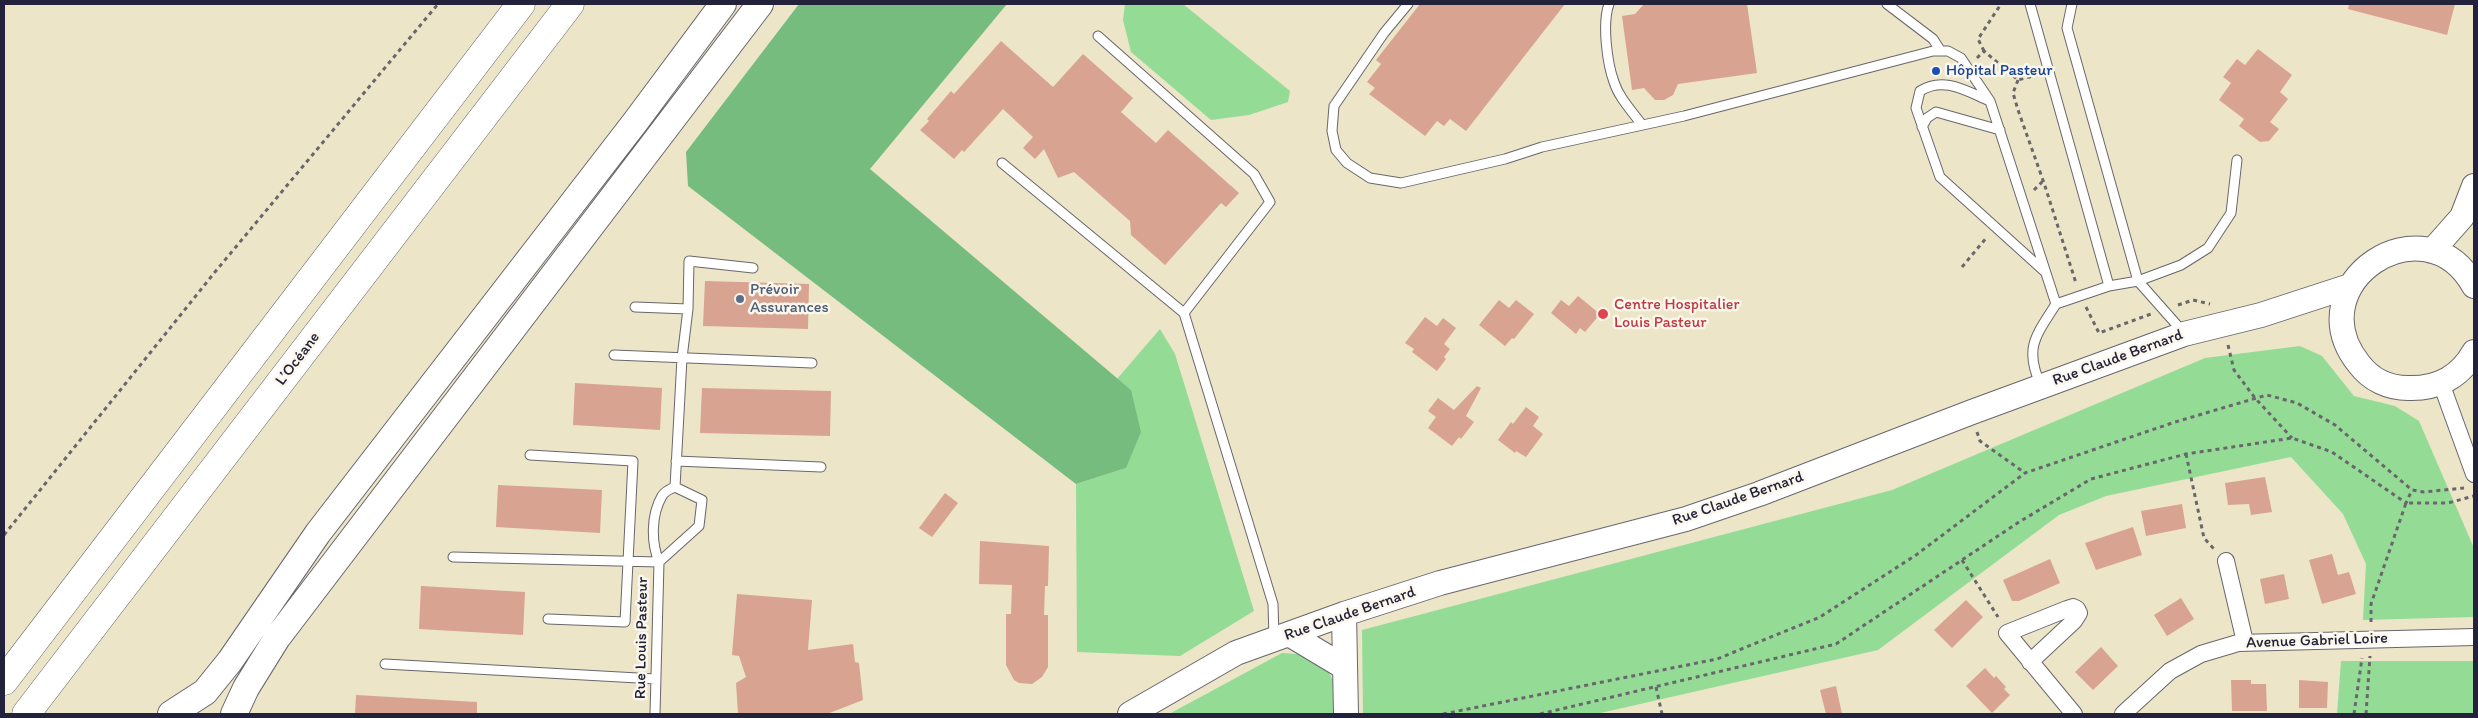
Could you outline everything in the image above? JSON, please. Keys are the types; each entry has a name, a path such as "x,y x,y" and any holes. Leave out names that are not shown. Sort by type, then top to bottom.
{"highway":[{"path":"4,681 521,4"},
{"name":"L’Océane","path":"26,714 570,4"}],"main road":[{"path":"171,714 205,692 230,661 318,533 636,121 723,4"},
{"path":"234,714 246,688 278,638 760,4"}],"street":[{"path":"2432,251 2462,217 2474,186"},
{"path":"2474,286 2468,275 2452,260 2432,251 2409,248 2386,253 2366,266 2350,286 2342,312 2343,333 2350,353 2366,373 2379,382 2398,388 2425,389 2450,379 2467,364 2474,352"},
{"name":"Rue Claude Bernard","path":"1130,714 1236,653 1344,614 1440,583 1686,519 1759,494 2041,386 2184,334 2261,315 2350,286"},
{"path":"2441,383 2470,481"},
{"path":"2226,561 2245,642"},
{"path":"2030,662 2074,621 2079,613 2077,609 2073,607 2067,609 2008,633 2030,662 2074,714"},
{"path":"1344,614 1346,714"},
{"path":"1281,637 1344,667"},
{"name":"Avenue Gabriel Loire","path":"2123,714 2170,672 2201,654 2245,642 2474,637"}],"lane":[{"path":"1408,4 1384,33 1334,106 1332,131 1336,150 1347,163 1370,178 1401,183 1940,50 1953,53 1968,67 1990,100 2056,304"},
{"path":"1609,4 1606,27 1613,81 1621,97 1642,125"},
{"path":"1887,4 1933,39 1940,50"},
{"path":"2030,4 2051,72 2109,286"},
{"path":"2072,4 2067,28 2138,281 2184,334"},
{"path":"1098,36 1254,174 1270,202 1184,314"},
{"path":"1990,100 1949,85 1932,84 1920,91 1916,108 1940,177 2044,271"},
{"path":"1922,127 1927,118 1936,112 2000,130"},
{"path":"2041,386 2033,368 2031,349 2056,304 2109,286 2138,281 2180,265 2208,248 2231,213 2237,160"},
{"path":"1002,163 1184,314 1273,604 1281,637"},
{"path":"675,487 682,358 688,309 689,261 753,268"},
{"path":"635,307 688,309"},
{"path":"614,355 812,363"},
{"path":"530,455 633,460 625,622 548,620"},
{"path":"676,461 821,467"},
{"name":"Rue Louis Pasteur","path":"655,714 659,562 654,548 654,518 662,494 675,487 702,500 699,526 659,562"},
{"path":"453,557 659,562"},
{"path":"385,664 656,679"}],"path":[{"path":"4,535 215,272 438,4"},
{"path":"2001,4 1978,39 1984,51 2018,80 2051,72"},
{"path":"1968,67 1984,51"},
{"path":"1443,714 1717,659 1820,617 1916,555 2025,473 2175,422 2267,395 2297,403 2335,425 2412,490 2424,492 2470,481"},
{"path":"1972,412 1980,441 2025,473"},
{"path":"1540,714 1836,644 2019,522 2092,479 2186,454 2292,438 2332,452 2406,503 2448,503 2474,496"},
{"path":"2186,454 2204,538 2226,561"},
{"path":"2366,714 2371,604 2412,490"},
{"path":"1962,560 2008,633"},
{"path":"2354,714 2361,660 2370,639"},
{"path":"1656,688 1662,714"},
{"path":"1571,708 1572,714"}],"green space":[{"path":"799,4 1007,4 870,169 1131,390 1141,432 1126,468 1076,484 688,186 686,152"},
{"path":"1125,4 1183,4 1290,91 1288,102 1249,115 1211,120 1131,52 1123,20"},
{"path":"1160,329 1175,354 1254,611 1180,656 1077,652 1076,484 1126,468 1131,390 1117,379"},
{"path":"2300,346 2322,356 2354,396 2395,406 2419,421 2474,548 2474,617 2363,620 2366,564 2343,514 2291,457 2106,496 2059,515 1878,650 1596,714 1363,714 1362,630 1892,490 2205,358"},
{"path":"1282,653 1311,655 1326,667 1335,684 1334,714 1169,714"},
{"path":"2341,661 2474,661 2474,714 2337,714"}],"building":[{"path":"1420,4 1565,4 1466,131 1450,119 1444,126 1437,121 1425,136 1369,94 1375,88 1367,82 1381,64 1376,60"},
{"path":"1644,4 1747,4 1757,73 1678,84 1673,95 1664,100 1655,100 1644,88 1632,90 1622,16 1635,14"},
{"path":"2349,4 2455,4 2447,35 2348,9"},
{"path":"1001,41 1053,87 1083,54 1133,98 1121,112 1156,143 1168,130 1239,193 1226,207 1221,203 1165,265 1131,235 1130,221 1074,172 1058,178 1044,149 1035,159 1023,148 1033,137 1003,109 964,152 962,150 954,159 920,130 951,91 954,94"},
{"path":"2258,49 2292,75 2280,92 2288,99 2270,122 2279,129 2269,141 2260,142 2239,126 2244,119 2219,100 2231,83 2223,77 2237,59 2245,65"},
{"path":"705,281 809,284 808,329 703,326"},
{"path":"1578,296 1600,314 1585,332 1580,328 1576,334 1551,313 1561,300 1569,306"},
{"path":"1499,300 1509,308 1516,300 1534,314 1514,339 1512,338 1505,346 1479,325"},
{"path":"1425,317 1437,326 1443,318 1456,328 1444,344 1450,349 1444,357 1446,359 1437,371 1412,352 1414,349 1405,343"},
{"path":"575,383 662,388 660,430 573,425"},
{"path":"1477,386 1481,388 1466,416 1474,422 1461,439 1459,437 1452,446 1428,428 1436,417 1428,411 1438,398 1454,410"},
{"path":"702,388 831,391 830,436 700,433"},
{"path":"1526,407 1539,417 1533,426 1543,434 1526,457 1516,451 1515,453 1498,440 1511,422 1513,424"},
{"path":"2265,477 2272,512 2251,515 2249,504 2228,505 2225,483"},
{"path":"498,485 602,490 600,533 496,527"},
{"path":"945,493 958,503 932,537 919,528"},
{"path":"2182,504 2186,528 2146,536 2141,511"},
{"path":"2133,527 2142,555 2096,570 2085,543"},
{"path":"980,541 1049,546 1048,586 1045,586 1044,615 1048,615 1048,667 1042,677 1032,684 1019,683 1014,680 1006,665 1006,614 1011,614 1012,585 979,584"},
{"path":"2332,554 2338,575 2349,572 2356,594 2322,604 2309,560"},
{"path":"2050,559 2060,583 2019,601 2012,601 2003,580"},
{"path":"2284,574 2289,599 2265,604 2260,579"},
{"path":"421,586 525,592 523,635 419,629"},
{"path":"737,594 812,600 808,650 853,644 855,662 859,663 863,700 827,714 738,714 736,683 746,677 739,656 732,655"},
{"path":"2181,598 2194,619 2167,636 2154,615"},
{"path":"1966,600 1983,617 1952,648 1934,630"},
{"path":"2101,647 2118,666 2093,690 2075,672"},
{"path":"1985,668 1994,678 1996,676 2006,687 2004,689 2010,695 1992,713 1966,686"},
{"path":"2231,680 2251,680 2251,684 2266,684 2267,711 2232,711"},
{"path":"2299,680 2328,682 2327,708 2299,708"},
{"path":"1836,686 1842,714 1826,714 1820,690"},
{"path":"356,695 477,702 477,714 355,714"}],"place":[{"name":"Hôpital Pasteur","path":"1936,71"},
{"name":"Prévoir Assurances","path":"740,299"},
{"name":"Centre Hospitalier Louis Pasteur","path":"1603,314"}]}
